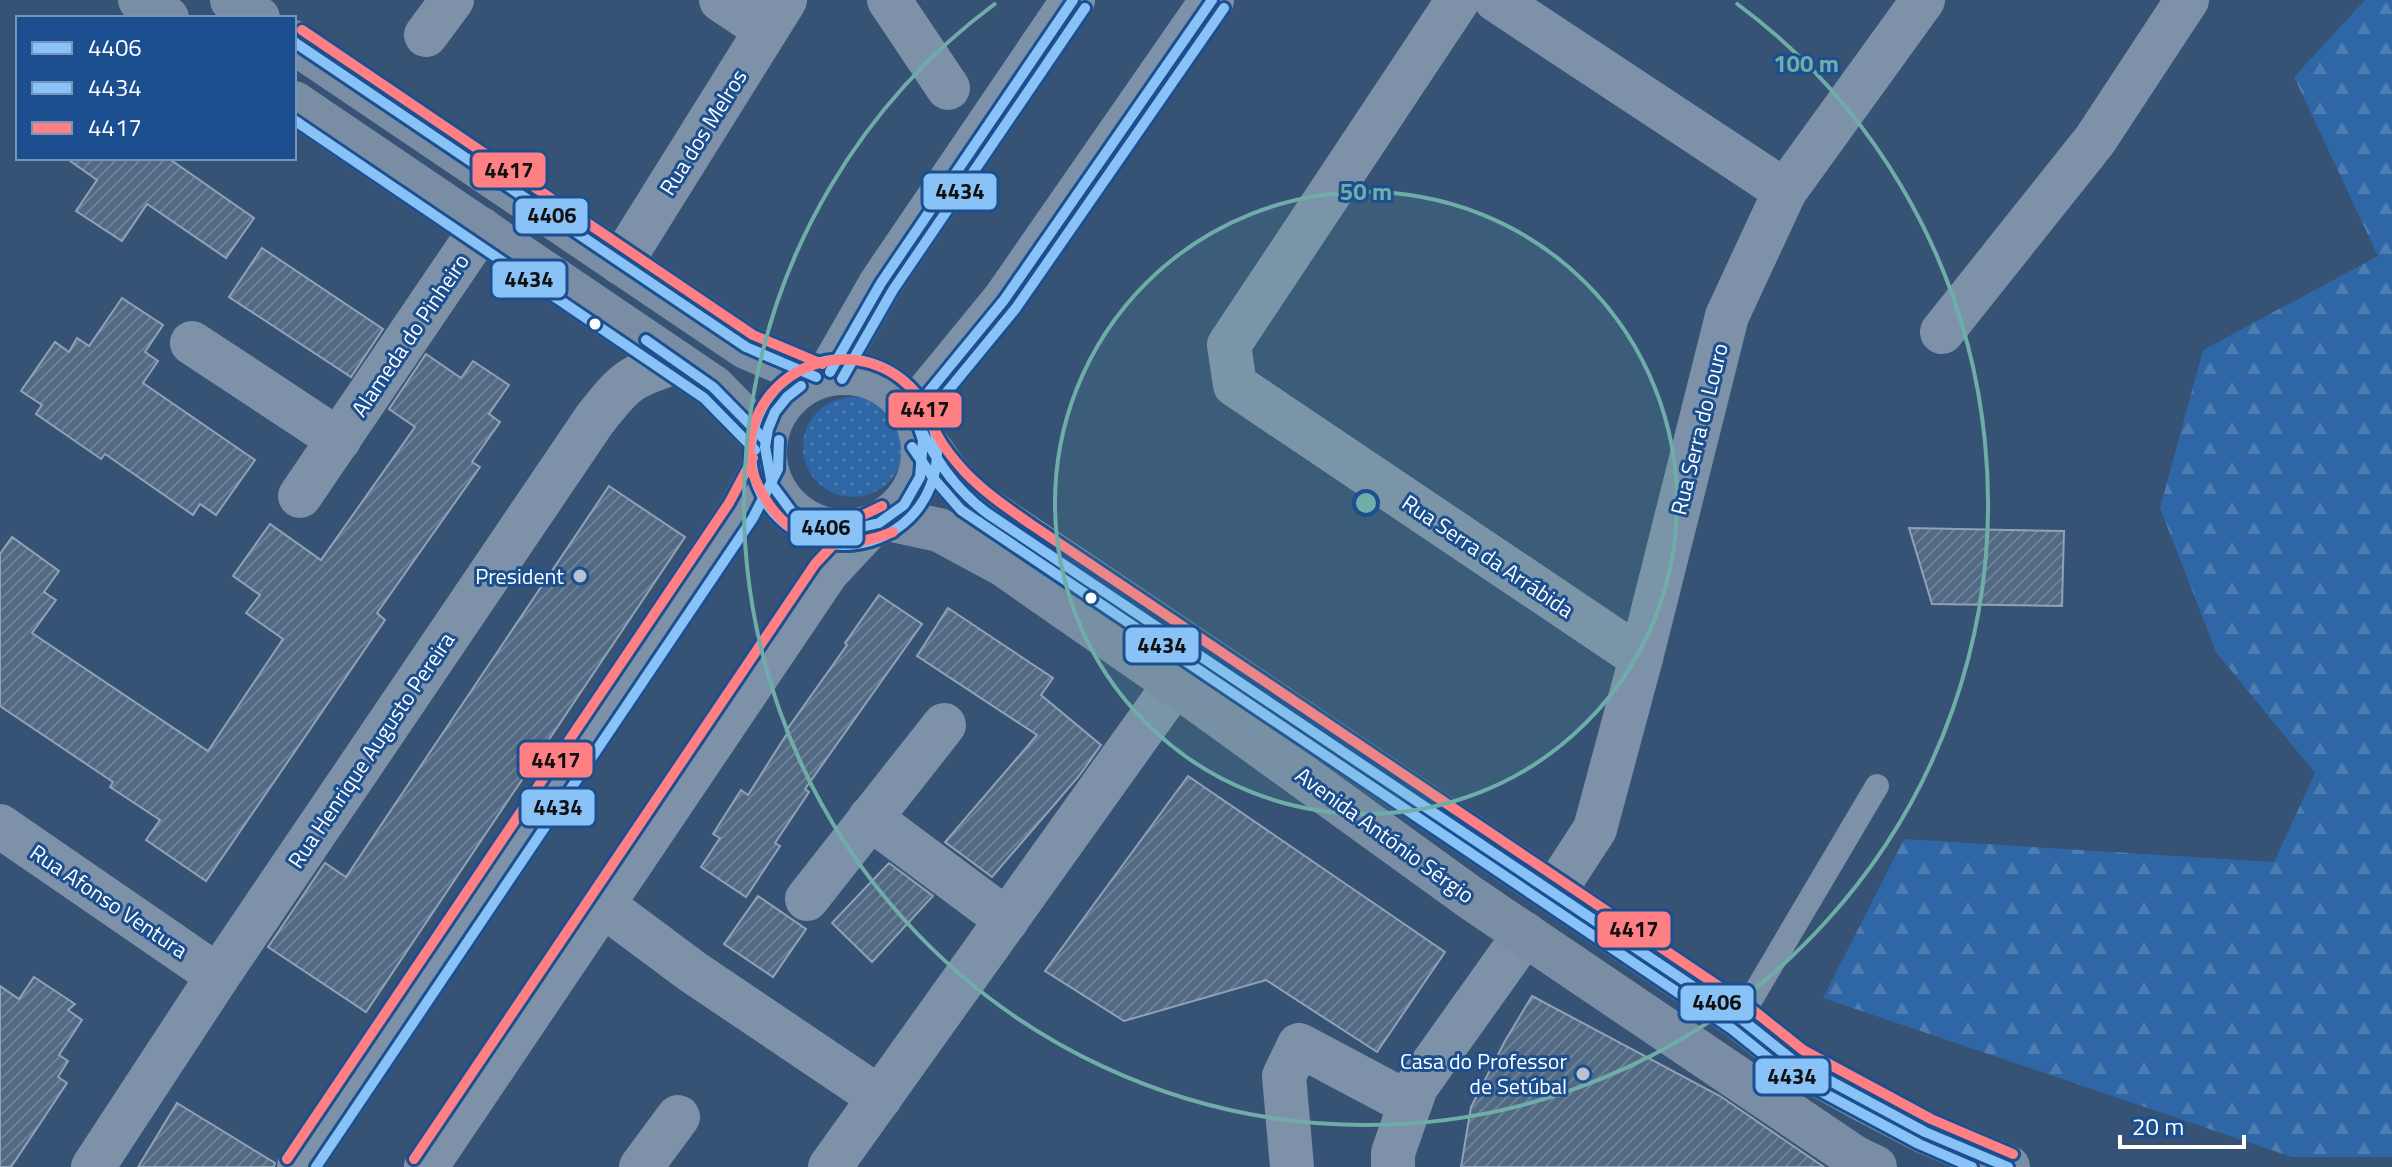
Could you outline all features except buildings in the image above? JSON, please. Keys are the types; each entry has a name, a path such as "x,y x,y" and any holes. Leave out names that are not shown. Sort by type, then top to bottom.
{"main road":[{"path":"140,0 164,16"},
{"path":"232,0 255,16"},
{"path":"296,43 746,347 823,375"},
{"path":"296,104 713,387 765,452 774,490 791,512 814,526 841,532 878,524 910,497 922,469 918,425 896,392 875,378 850,372 823,375 792,391 774,413 765,452"},
{"name":"Avenida António Sérgio","path":"918,425 945,470 969,498 1740,1018 1795,1062 1925,1132 2008,1167"},
{"name":"Avenida António Sérgio","path":"878,524 939,530 1004,565 1525,934 1854,1157 1875,1167"}],"street":[{"path":"426,35 452,0"},
{"path":"721,0 775,15"},
{"path":"889,0 948,88"},
{"path":"823,375 881,283 1073,0"},
{"path":"918,425 1212,0"},
{"name":"Rua Serra da Arrábida","path":"1458,0 1229,345 1235,385 1641,658"},
{"path":"1496,0 1785,191"},
{"name":"Rua Serra do Louro","path":"1554,892 1595,829 1727,316 1785,191 1923,0"},
{"path":"1942,332 2095,140 2187,0"},
{"name":"Rua dos Melros","path":"621,263 775,15"},
{"name":"Alameda do Pinheiro","path":"300,496 481,229"},
{"name":"Alameda do Pinheiro","path":"192,343 339,440"},
{"name":"Rua Henrique Augusto Pereira","path":"93,1167 218,976 595,419 621,386 636,376 676,362"},
{"path":"299,1167 741,510 765,452"},
{"path":"426,1167 827,572 878,524"},
{"path":"830,1167 1175,684"},
{"path":"807,899 944,725"},
{"path":"870,818 1007,920"},
{"name":"Rua Afonso Ventura","path":"0,826 218,976"},
{"path":"603,905 693,972 880,1098"},
{"path":"1393,1167 1393,1153 1416,1087 1525,934"},
{"path":"1292,1167 1284,1076 1299,1045 1410,1104"},
{"path":"641,1167 678,1117"}],"lane":[{"path":"1740,1018 1877,786"}],"green space":[{"path":"2365,0 2392,0 2392,1157 2292,1157 1823,998 1904,839 2274,862 2315,773 2216,652 2160,508 2203,350 2378,256 2294,77"},
{"path":"853,397 872,401 888,412 899,428 903,447 899,466 888,482 872,493 853,497 834,493 818,482 807,466 803,447 807,428 818,412 834,401"}],"transit line":[{"name":"4406","path":"830,372 881,283 1073,0"},
{"name":"4406","path":"913,411 1004,300 1212,0"},
{"name":"4434","path":"842,379 893,290 1085,8"},
{"name":"4434","path":"924,420 1016,308 1224,8"},
{"name":"4417","path":"302,30 753,335 822,364"},
{"name":"4406","path":"296,43 746,347 816,377"},
{"name":"4434","path":"296,121 704,398 755,450"},
{"name":"4406","path":"646,340 713,387 765,440"},
{"name":"4434","path":"844,359 862,360 880,366 910,386 930,416 936,434 937,452 936,470 930,488 910,518 880,538 862,544 844,545 826,544 808,538 778,518 758,488 752,470 751,452 752,434 758,416 778,386 808,366 826,360 844,359"},
{"name":"4417","path":"893,532 850,543 813,539 782,520 768,504 753,475 750,457 752,429 772,393 788,378 807,367 828,361 871,363 891,372 909,386 923,404 942,443 965,472 1023,519 1748,1006 1803,1050 1931,1119 2013,1154"},
{"name":"4406","path":"801,386 775,412 765,447 772,485 792,512 819,527 849,530 879,523 904,505 920,477 923,440 913,411"},
{"name":"4406","path":"913,411 943,467 963,492 987,513 1740,1018 1795,1062 1925,1132 2008,1167"},
{"name":"4434","path":"316,1167 753,518 778,469 779,440"},
{"name":"4434","path":"912,447 961,510 1732,1029 1788,1074 1919,1144 1972,1167"},
{"name":"4417","path":"287,1159 729,503 753,458"},
{"name":"4417","path":"414,1159 815,564 859,517 882,506"}],"place":[{"name":"President","path":"580,576"},
{"name":"Casa do Professor de Setúbal","path":"1583,1074"}]}
